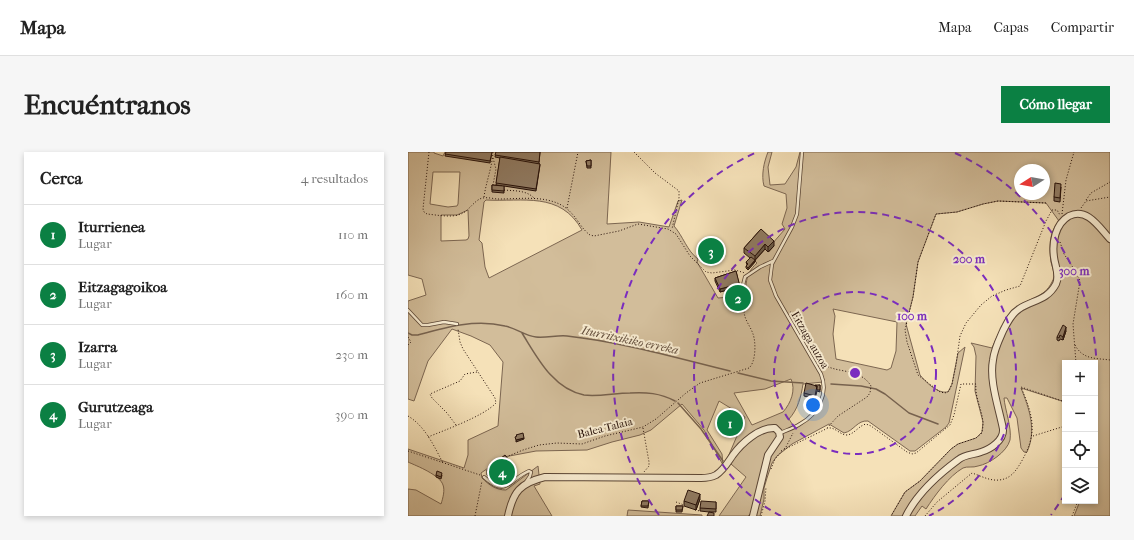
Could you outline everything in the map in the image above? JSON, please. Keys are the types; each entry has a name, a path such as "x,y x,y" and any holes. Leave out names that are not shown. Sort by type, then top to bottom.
{"street":[{"path":"906,516 924,491 954,463 965,456 986,450 998,442 1002,437 1003,429 992,366 994,355 1002,333 1014,313 1022,307 1043,297 1056,284 1058,275 1054,257 1054,245 1062,220 1079,214 1085,215 1092,219 1110,239"},
{"path":"508,516 517,490 539,479 548,477 701,478 712,476 720,472 738,450 758,434 771,428 776,429 780,433 780,438 769,452 753,516"}],"lane":[{"name":"Eitzaga auzoa","path":"780,433 807,419 823,397 824,386 821,374 771,285 770,272 773,261 792,227 797,214 802,152"},
{"path":"743,306 742,287 745,277 773,261"},
{"path":"408,310 422,325 444,322 457,324"},
{"path":"484,477 495,486 502,487 509,485 529,471 531,472 530,476 524,486"}],"path":[{"path":"429,152 423,206 424,212 427,214 459,215 484,198 535,199 555,202 567,209 576,218 586,233 592,236 621,230 638,224 671,230 676,234 690,256 706,272 712,273 735,270 747,275"},
{"path":"484,198 493,152"},
{"path":"567,209 578,152"},
{"path":"634,152 655,173 679,191 680,198 671,230"},
{"path":"1062,220 1066,180 1074,152"},
{"path":"493,158 496,169 494,189"},
{"path":"1079,214 1079,211 1091,193 1110,182"},
{"path":"501,190 526,192 532,195 535,199"},
{"path":"1086,201 1110,197"},
{"path":"1046,203 998,200 957,212 936,214 917,268 913,297 905,330 915,369 922,379 940,392 945,393 949,391 956,365 960,336 966,323 981,305 992,296 1020,286 1051,212 1057,210 1062,220"},
{"path":"1060,238 1064,254 1080,281 1073,320 1076,360"},
{"name":"Balea Talaia","path":"503,459 539,445 557,443 582,444 605,436 643,427 656,419 700,383 749,368 753,364 754,336 745,317 743,306"},
{"path":"781,451 827,428 838,416 867,398 870,393 871,386 867,381 856,374 830,367 820,362 813,350 801,321 793,313 785,312"},
{"path":"428,436 485,411 496,403 495,398 462,346 457,324"},
{"path":"408,337 410,342 408,345"},
{"path":"1075,345 1085,356 1093,359 1110,360"},
{"path":"456,425 430,394 460,381 465,374 478,372"},
{"path":"827,428 831,428 847,435 853,433 862,425 867,424 907,452 914,454 921,450 950,425 962,384 976,384 976,394 983,422 981,434 976,438 958,444 951,449 920,481 905,492 891,516"},
{"path":"925,516 937,502 972,473 996,480 1009,477 1015,471 1030,447 1032,436 1030,414 1021,387 1062,401"},
{"path":"408,416 417,423 428,436 443,463"},
{"path":"769,473 781,451 786,447 796,426"},
{"path":"640,477 649,464 643,427"},
{"path":"1032,436 1062,427"},
{"path":"408,451 479,474 484,477 480,487 475,516"},
{"path":"761,516 767,484"},
{"path":"676,502 685,505"},
{"path":"1072,516 1077,504"},
{"path":"695,510 700,511"}],"shaded area":[{"path":"408,152 434,152 443,156 445,152 611,152 607,224 639,222 669,227 678,201 682,200 674,226 691,252 698,259 697,262 718,298 730,297 736,307 746,307 746,283 749,273 757,263 755,261 765,249 769,252 774,246 772,244 785,229 782,224 787,208 786,194 764,186 763,169 768,152 772,152 768,167 770,185 785,184 796,167 800,152 1110,152 1110,516 1074,516 1079,504 1098,504 1098,360 1062,360 1062,401 1021,388 1027,403 1032,427 1030,444 1027,452 1024,452 1021,448 1017,418 1007,398 1004,398 1010,435 1010,440 1005,449 997,457 987,463 976,467 965,467 958,471 943,486 926,509 922,506 915,516 891,516 905,492 920,481 951,449 958,444 976,438 982,432 983,422 975,391 976,356 974,347 971,343 992,348 1010,314 1018,306 1041,295 1052,282 1054,275 1050,257 1050,240 1053,230 1059,221 1046,203 998,201 957,212 936,214 918,262 913,297 906,324 920,375 932,387 940,391 948,392 952,384 958,353 965,347 949,423 946,427 915,451 910,451 868,421 861,422 844,433 829,424 792,444 777,456 772,463 764,488 764,499 760,516 750,516 751,513 748,516 719,516 746,477 731,464 728,457 745,417 719,401 707,430 722,454 723,465 704,430 682,404 651,430 640,435 587,450 536,451 504,457 481,473 482,478 490,485 506,490 538,466 540,484 534,486 552,516 408,516 408,489 416,490 441,504 444,489 438,478 428,471 408,462 408,449 464,468 468,455 468,440 498,426 503,362 490,345 452,329 428,361 414,401 408,399 408,301 426,295 422,279 408,275","holes":["433,172 460,172 457,206 448,207 430,204","486,200 527,200 552,204 563,209 573,218 582,230 489,278 485,267 482,243 479,240 484,202","468,210 468,239 441,241 441,215 457,215","833,309 897,322 896,351 891,368 887,370 836,359 833,334 835,316","791,379 793,392 790,401 783,412 752,425 734,393 765,389","823,382 823,397 811,416 794,427 789,419 797,407 803,384"]},
{"path":"628,510 702,515 702,516 627,516"}],"building":[{"path":"446,152 492,152 490,161 445,154"},
{"path":"496,152 540,152 539,162 495,155"},
{"path":"500,157 540,164 536,189 496,183"},
{"path":"591,160 591,166 587,166 586,161"},
{"path":"1055,183 1061,184 1060,198 1054,197"},
{"path":"492,185 504,186 504,191 492,190"},
{"path":"761,229 774,241 768,247 765,244 755,256 744,248"},
{"path":"706,244 716,245 715,255 705,254"},
{"path":"751,257 755,260 748,268 746,266 748,264 746,262"},
{"path":"736,271 743,298 735,300 731,286 720,289 715,278"},
{"path":"1063,325 1066,327 1063,337 1060,335 1059,338 1057,337"},
{"path":"806,383 817,386 815,396 804,393"},
{"path":"815,385 820,385 820,390 817,390 817,386"},
{"path":"728,413 735,417 732,428 724,425"},
{"path":"523,433 524,438 516,440 516,435"},
{"path":"505,455 515,468 496,480 487,470"},
{"path":"437,471 442,473 441,477 436,475"},
{"path":"688,490 700,494 696,505 684,501"},
{"path":"642,501 649,501 648,506 641,506"},
{"path":"701,501 716,502 716,509 700,508"},
{"path":"676,506 683,506 682,510 676,510"},
{"path":"709,512 714,513 714,516 707,516"}],"waterway":[{"name":"Iturritxikiko erreka","path":"408,333 418,335 461,325 483,323 494,324 509,327 532,336 567,336 608,342 730,371"},
{"path":"522,333 547,371 563,386 573,392 584,395 647,393 664,396 675,401"},
{"name":"Iturritxikiko erreka","path":"738,373 771,381 803,383"},
{"name":"Iturritxikiko erreka","path":"831,384 861,386 876,389 885,394 909,413 938,424"},
{"path":"678,403 701,429 723,461"}],"place":[{"name":"Izarra","path":"711,251"},
{"name":"Eitzagagoikoa","path":"738,298"},
{"name":"Iturrienea","path":"730,423"},
{"name":"Gurutzeaga","path":"502,472"}]}
